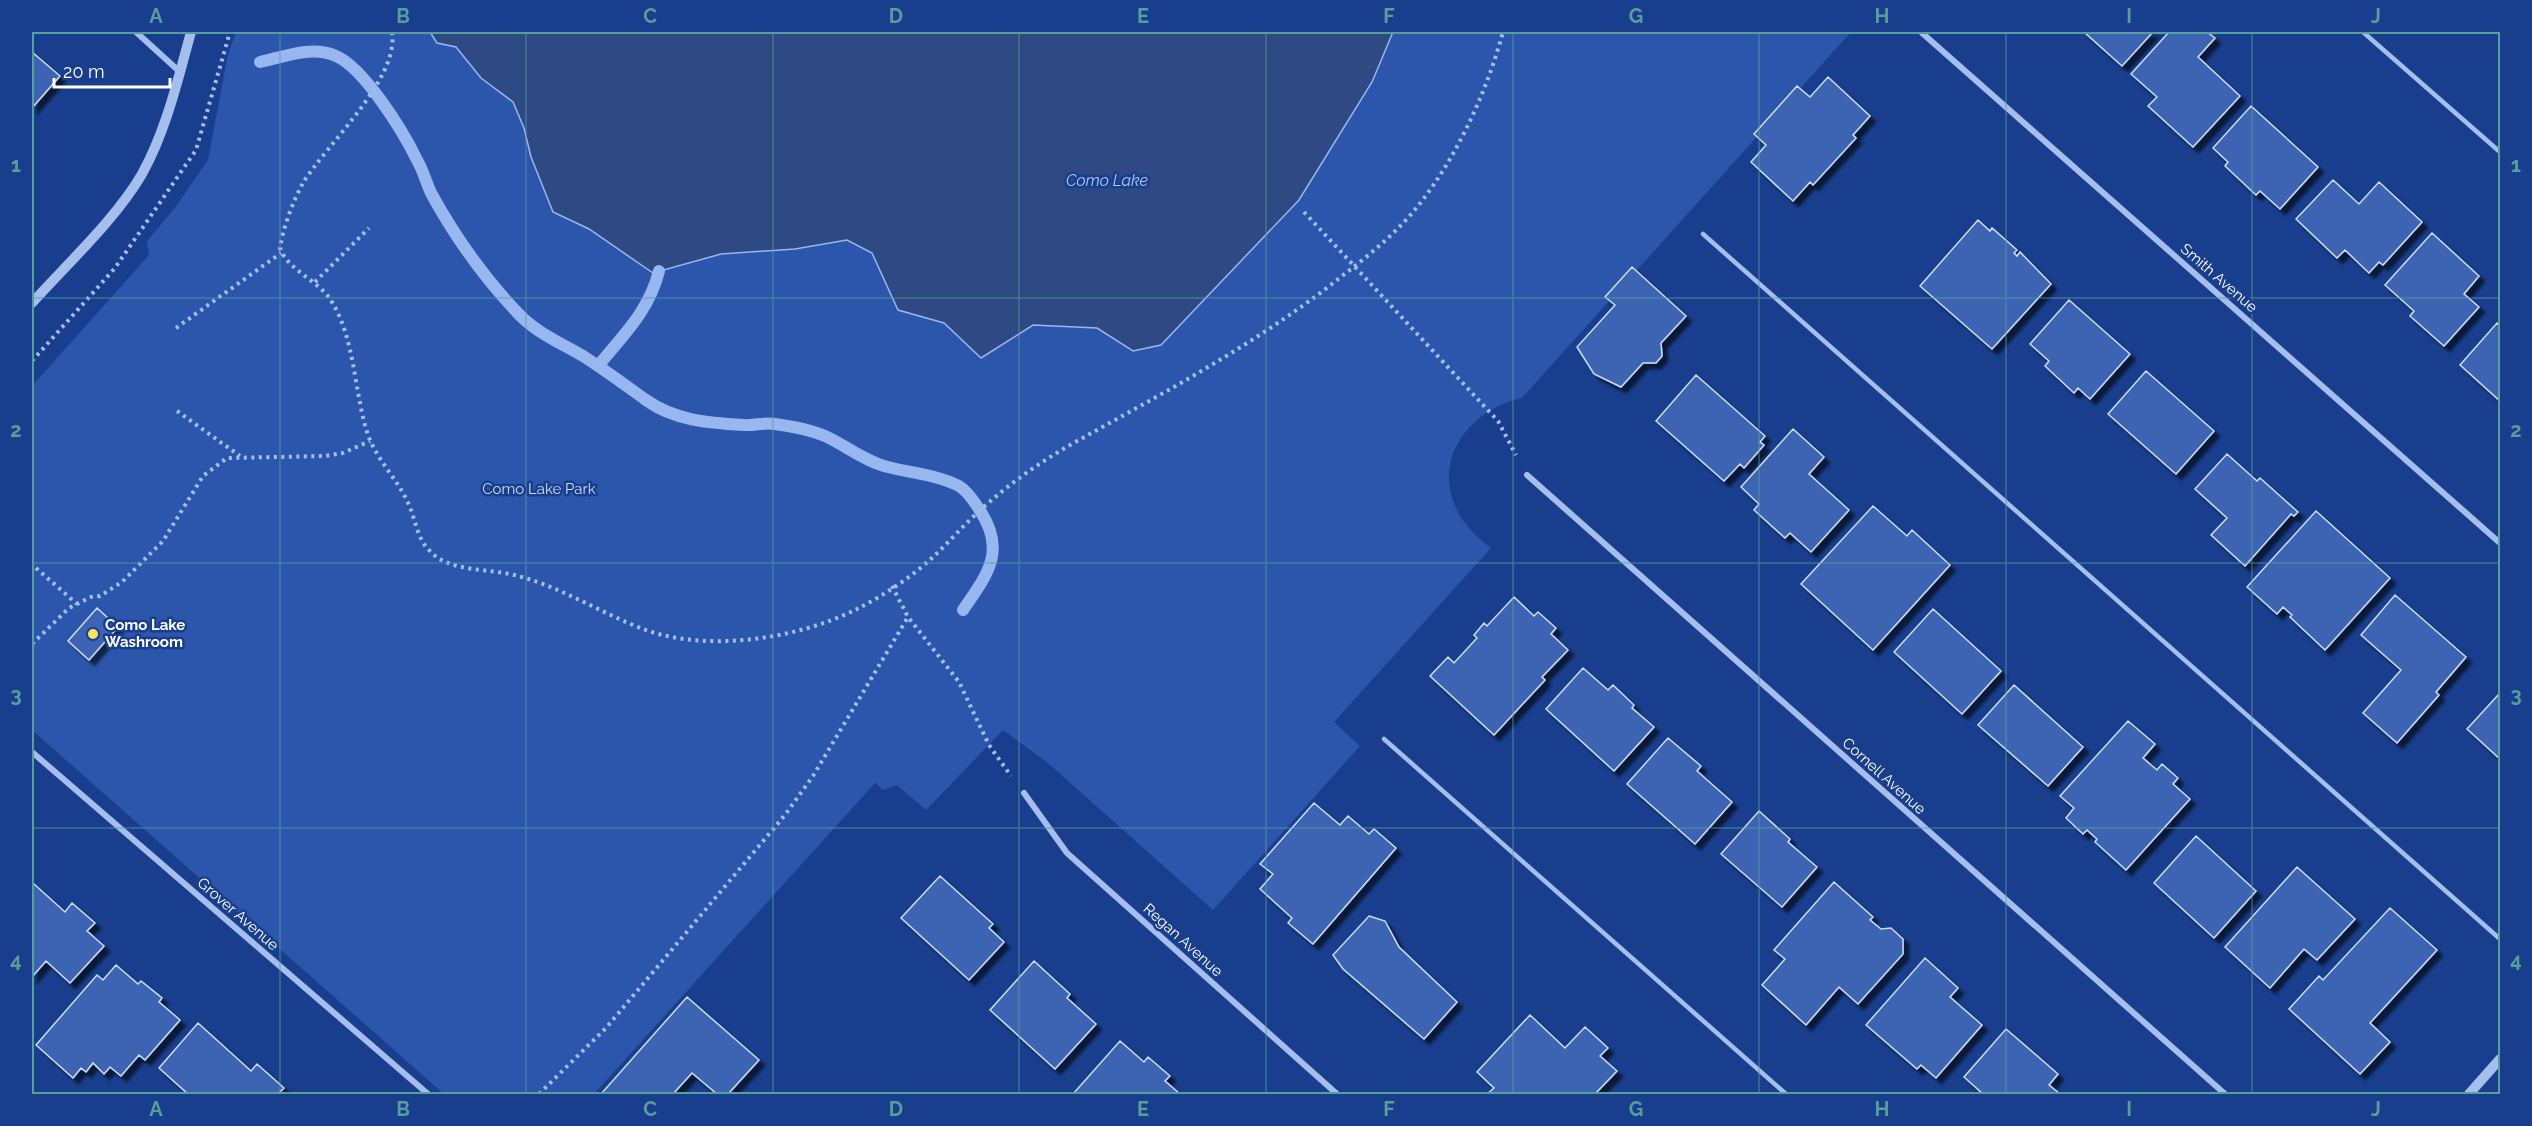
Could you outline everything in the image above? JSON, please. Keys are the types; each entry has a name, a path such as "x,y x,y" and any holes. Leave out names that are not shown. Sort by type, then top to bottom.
{"street":[{"path":"136,32 180,72"},
{"path":"32,303 121,204 141,176 160,132 191,32"},
{"name":"Smith Avenue","path":"1921,32 2500,543"},
{"name":"Cornell Avenue","path":"1527,475 2225,1095"},
{"name":"Grover Avenue","path":"32,752 428,1095"},
{"name":"Regan Avenue","path":"1024,793 1067,853 1337,1095"},
{"path":"2469,1095 2500,1059"}],"lane":[{"path":"2363,32 2500,152"},
{"path":"1703,234 2500,939"},
{"path":"1384,740 1786,1095"}],"path":[{"path":"392,32 394,42 381,75 362,105 302,184 281,243 281,253 329,297 340,321 370,441 409,505 425,546 437,558 463,567 519,576 648,631 711,640 740,641 814,626 858,608 931,560 975,515 1029,469 1252,342 1355,266 1396,231 1432,188 1490,75 1503,32"},
{"path":"1304,212 1498,421 1527,475"},
{"path":"315,282 369,228"},
{"path":"176,328 281,253"},
{"path":"177,411 240,456"},
{"path":"32,644 77,603 100,596 122,582 163,541 203,476 227,458 325,456 343,453 370,441"},
{"path":"36,568 77,603"},
{"path":"892,586 908,617 959,682 989,745 1024,793"},
{"path":"539,1095 606,1028 785,815 813,776 908,617"}],"green space":[{"name":"Como Lake Park","path":"236,32 1851,32 1522,398 1489,411 1463,435 1450,467 1449,485 1460,516 1491,548 1334,722 1360,746 1213,910 1049,764 1003,730 926,810 897,785 883,790 875,783 594,1094 444,1094 32,730 32,386 149,255 147,241 174,209 208,160 228,54"}],"water":[{"name":"Como Lake","path":"430,32 1393,32 1372,82 1299,200 1161,345 1133,351 1097,328 1033,325 981,358 944,323 898,310 872,253 847,240 795,249 721,254 653,273 589,229 553,212 531,157 524,128 513,102 481,78 456,47 437,43"}],"building":[{"path":"2084,32 2153,32 2122,66"},
{"path":"2169,32 2207,32 2215,38 2198,57 2240,96 2193,147 2148,106 2157,97 2131,74"},
{"path":"32,52 60,76 32,108"},
{"path":"1828,77 1870,116 1853,135 1856,138 1813,185 1810,182 1793,201 1751,162 1766,145 1754,134 1797,86 1810,97"},
{"path":"2251,106 2318,167 2280,209 2260,191 2256,195 2225,166 2228,162 2213,148"},
{"path":"2333,180 2359,204 2379,182 2422,222 2383,265 2379,262 2369,273 2345,250 2337,258 2296,219"},
{"path":"1978,220 1990,231 1992,228 2017,250 2014,253 2017,256 2020,252 2051,284 1992,349 1920,286"},
{"path":"2432,233 2479,276 2464,294 2479,307 2444,346 2410,316 2414,311 2385,285"},
{"path":"1632,267 1686,316 1661,343 1662,356 1656,363 1643,363 1621,387 1594,374 1577,347 1615,305 1605,297"},
{"path":"2069,300 2130,354 2090,399 2078,388 2074,393 2045,366 2049,361 2030,344"},
{"path":"2497,323 2500,326 2500,401 2460,365"},
{"path":"2146,371 2214,431 2176,474 2108,414"},
{"path":"1696,375 1765,436 1760,442 1764,445 1744,468 1740,464 1724,481 1656,421"},
{"path":"1793,429 1824,457 1809,474 1849,510 1811,552 1790,533 1785,538 1754,510 1759,504 1741,487"},
{"path":"2227,454 2257,481 2260,478 2298,512 2294,516 2291,514 2245,566 2211,535 2227,518 2195,489"},
{"path":"1873,506 1907,536 1912,530 1950,565 1873,650 1801,584"},
{"path":"2316,511 2390,578 2325,650 2290,617 2292,615 2283,607 2277,614 2247,587"},
{"path":"2395,595 2466,657 2436,692 2439,695 2397,743 2363,713 2401,670 2361,635"},
{"path":"1514,597 1534,616 1538,612 1556,628 1551,634 1568,650 1542,677 1545,680 1494,735 1430,676 1448,657 1454,663 1477,638 1474,635 1484,623 1487,626"},
{"name":"Como Lake Washroom","path":"97,608 118,627 89,660 68,641"},
{"path":"1933,609 2001,671 1962,714 1894,652"},
{"path":"1583,668 1608,690 1613,685 1634,705 1632,708 1654,727 1614,771 1546,709"},
{"path":"2014,685 2083,747 2048,786 1978,725"},
{"path":"2500,693 2500,759 2467,729"},
{"path":"2128,721 2155,744 2143,758 2157,770 2162,764 2178,778 2173,784 2190,799 2126,870 2095,842 2097,839 2087,830 2083,834 2066,818 2074,808 2060,796"},
{"path":"1668,738 1701,766 1697,771 1732,802 1695,844 1627,784"},
{"path":"1314,803 1340,825 1348,816 1369,834 1374,829 1396,848 1313,944 1288,923 1292,918 1260,889 1273,874 1260,864"},
{"path":"1759,811 1790,839 1788,842 1817,867 1782,907 1721,854"},
{"path":"2196,836 2256,891 2214,938 2154,883"},
{"path":"2297,867 2355,919 2317,960 2304,949 2270,988 2225,947"},
{"path":"940,876 993,924 989,928 1004,942 969,980 901,918"},
{"path":"1834,882 1873,917 1870,920 1881,929 1891,928 1903,939 1903,954 1858,1004 1839,987 1806,1025 1762,985 1785,959 1774,950"},
{"path":"34,884 65,912 72,903 95,923 87,931 104,946 70,983 46,961 32,977 32,886"},
{"path":"2390,908 2437,950 2370,1023 2390,1042 2360,1074 2289,1009 2319,976 2323,980"},
{"path":"1369,916 1385,921 1399,947 1457,1002 1424,1039 1343,969 1333,955"},
{"path":"1925,958 1958,988 1950,997 1982,1025 1936,1078 1921,1065 1917,1069 1866,1025"},
{"path":"1034,961 1070,994 1067,998 1096,1024 1055,1069 990,1010"},
{"path":"116,965 138,984 141,981 162,998 159,1002 180,1020 145,1060 139,1055 121,1076 110,1067 104,1074 93,1063 86,1072 81,1068 73,1078 36,1045 97,975 103,980"},
{"path":"687,997 759,1060 728,1094 717,1094 692,1073 673,1094 601,1094"},
{"path":"1530,1015 1565,1048 1585,1027 1608,1048 1600,1056 1617,1071 1595,1094 1487,1094 1494,1088 1477,1072"},
{"path":"198,1023 251,1071 257,1064 284,1088 278,1094 188,1094 159,1068"},
{"path":"2006,1029 2058,1074 2049,1085 2060,1094 1983,1094 1964,1077"},
{"path":"1120,1041 1144,1062 1148,1057 1170,1076 1165,1081 1180,1094 1073,1094"}],"waterway":[{"path":"260,62 298,53 317,52 336,56 347,63 370,87 393,118 411,148 431,193 449,224 480,269 503,297 522,318 539,331 583,356 657,407 681,417 706,422 771,424 807,430 825,436 876,463 941,479 962,488 975,503 987,524 992,537 993,549 986,573 963,610"},
{"path":"598,366 642,310 655,285 659,271"}],"place":[{"name":"Como Lake Washroom","path":"93,634"}]}
